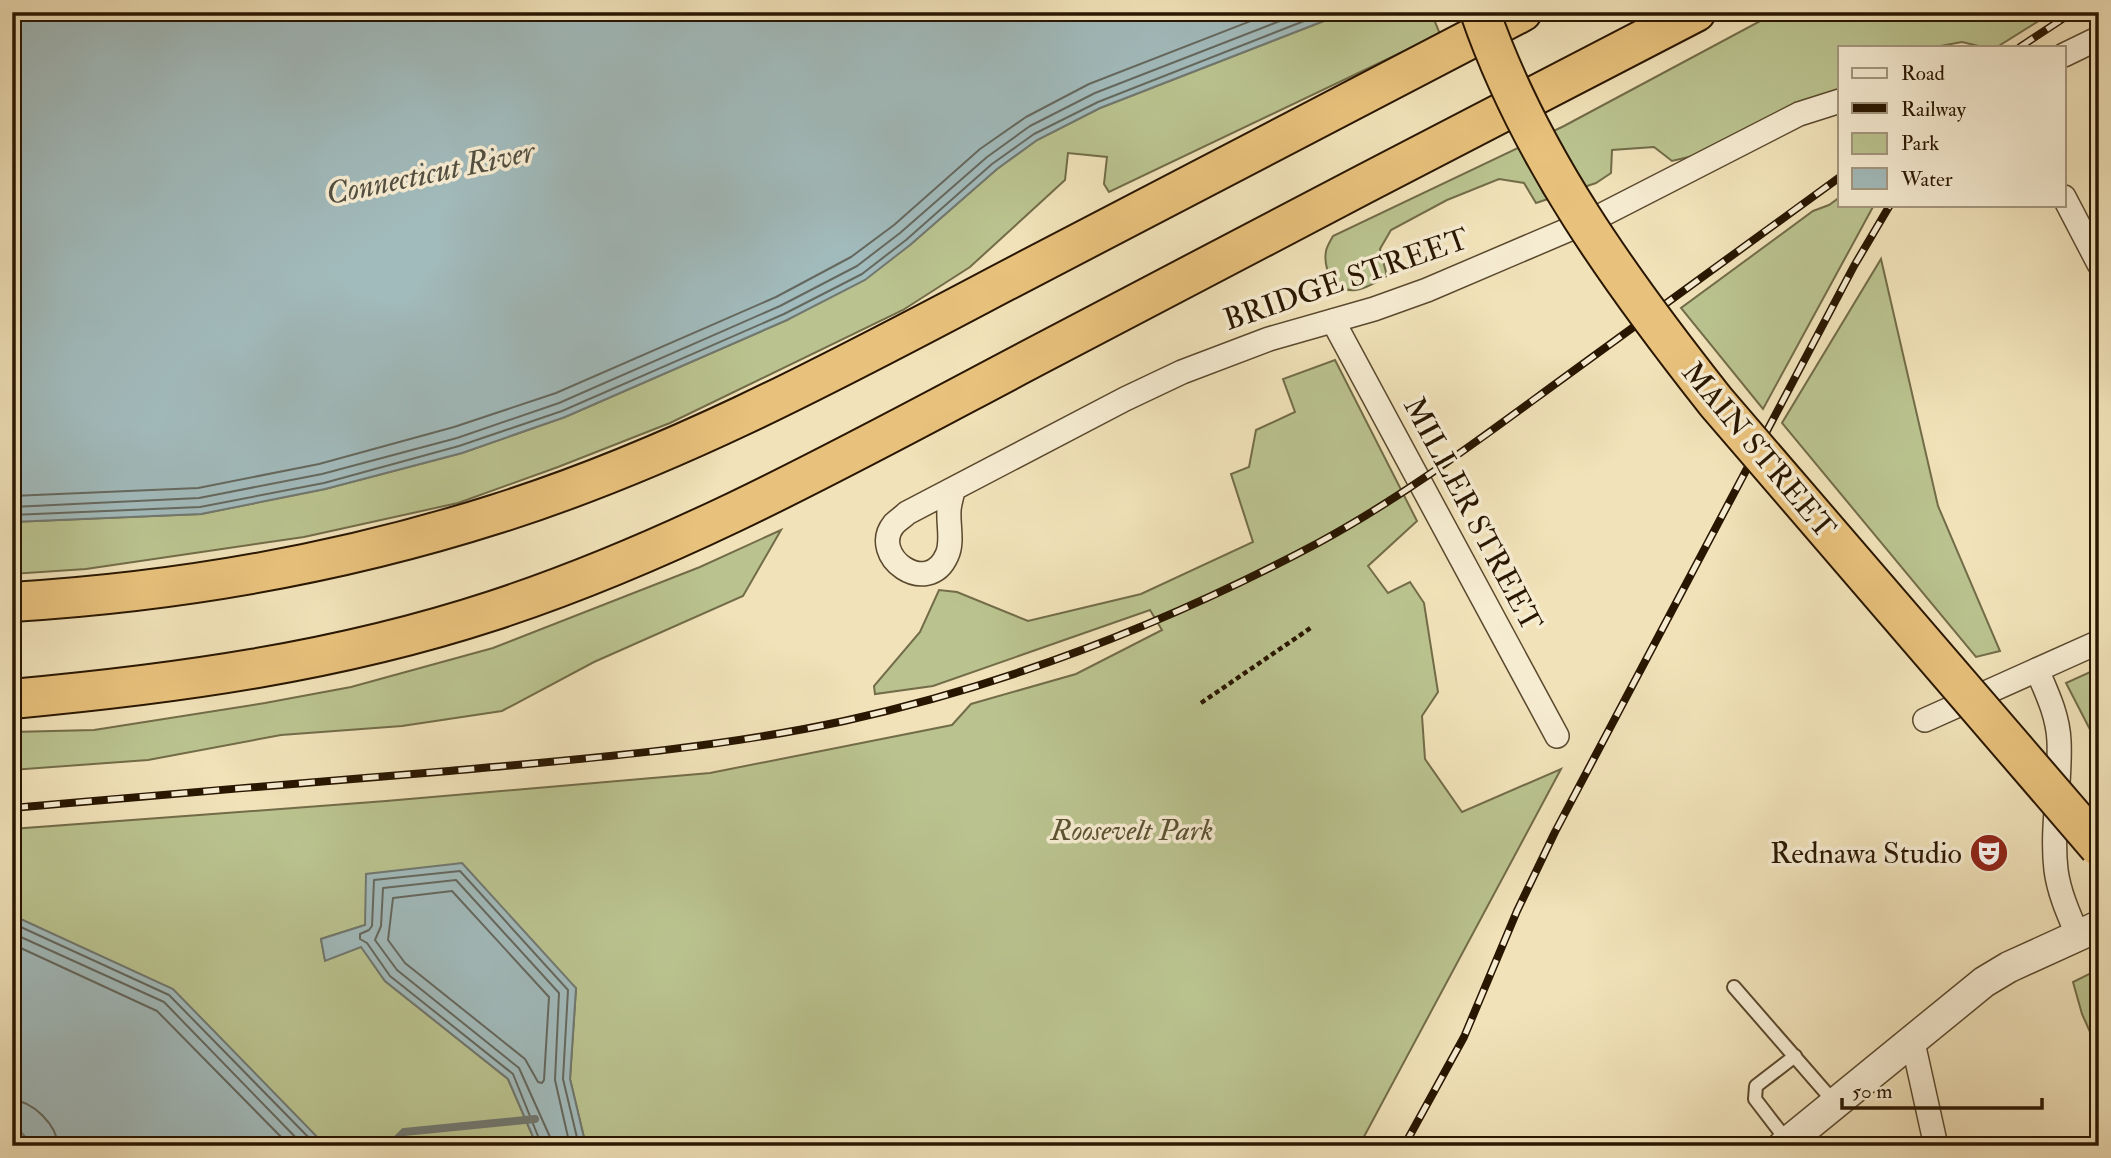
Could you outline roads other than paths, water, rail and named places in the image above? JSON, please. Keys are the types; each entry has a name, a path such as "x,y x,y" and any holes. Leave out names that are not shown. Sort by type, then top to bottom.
{"highway":[{"name":"MAIN STREET","path":"1480,12 1512,92 1548,162 1617,270 1669,343 1716,402 2099,847"},
{"path":"12,602 107,595 326,560 476,520 607,475 712,430 863,356 1521,12"},
{"path":"12,699 166,683 345,651 403,638 487,613 602,572 701,529 831,464 1696,12"}],"street":[{"path":"2066,54 2099,38"},
{"name":"BRIDGE STREET","path":"953,490 1125,399 1202,364 1269,339 1427,290 1572,228 1799,114 1838,102"},
{"path":"2066,201 2099,264"},
{"name":"MILLER STREET","path":"1333,321 1557,736"},
{"path":"1926,720 2099,642"},
{"path":"1785,1144 1984,982 2009,967 2088,931 2065,904 2056,871 2054,835 2059,739 2054,710 2037,670"},
{"path":"1912,1038 1936,1146"}],"lane":[{"path":"1734,987 1835,1103"},
{"path":"1785,1144 1755,1099 1756,1086 1795,1056"}],"water":[{"name":"Connecticut River","path":"12,12 1347,12 1100,108 1037,140 997,169 910,245 865,280 787,320 565,417 462,453 325,489 201,514 12,522"},
{"path":"462,863 576,988 570,1079 586,1146 537,1146 508,1079 385,981 361,947 325,961 321,939 365,925 366,874"},
{"path":"12,915 173,989 326,1146 34,1146 12,1123"}],"waterway":[{"path":"390,1146 404,1132 535,1119"}],"railway":[{"path":"2022,46 2073,12"},
{"path":"12,808 548,762 697,746 844,721 906,706 1027,670 1146,625 1204,599 1350,525 1470,446 1838,178"},
{"path":"1404,1146 1464,1037 1517,911 1555,832 1854,266 1889,206"}],"place":[{"name":"Rednawa Studio","path":"1989,853"}],"park label":[{"name":"Roosevelt Park","path":"1132,830"}]}
